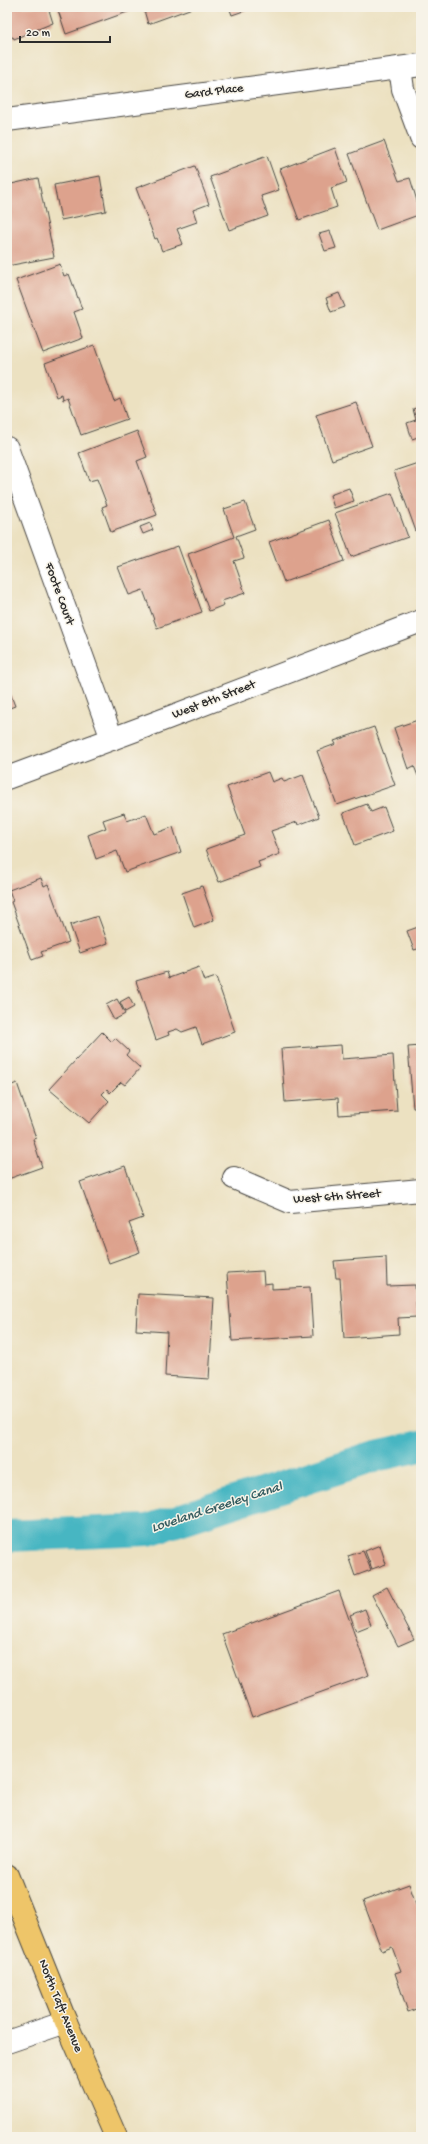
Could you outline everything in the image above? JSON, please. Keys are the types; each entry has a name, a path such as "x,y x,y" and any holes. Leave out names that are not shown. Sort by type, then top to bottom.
{"main road":[{"name":"North Taft Avenue","path":"7,1875 66,2022 116,2137"}],"street":[{"name":"Gard Place","path":"7,120 421,65"},
{"path":"400,68 403,89 421,138"},
{"name":"Foote Court","path":"7,448 112,739"},
{"name":"West 8th Street","path":"7,778 421,621"},
{"name":"West 6th Street","path":"234,1178 290,1202 421,1190"},
{"path":"7,2042 66,2022"}],"building":[{"path":"7,7 48,7 53,23 14,39 13,37 7,39"},
{"path":"57,7 132,7 133,10 66,34"},
{"path":"143,7 195,7 148,24"},
{"path":"229,7 255,7 232,15"},
{"path":"384,141 399,181 410,178 421,214 377,230 349,154"},
{"path":"335,148 347,182 331,188 337,207 299,220 280,169"},
{"path":"267,156 279,190 261,196 268,216 229,230 210,177"},
{"path":"195,166 209,204 193,210 197,222 177,229 183,244 162,251 157,238 155,239 136,188"},
{"path":"100,176 106,211 61,220 54,185"},
{"path":"38,178 54,257 7,266 7,185"},
{"path":"330,231 336,248 325,251 319,234"},
{"path":"60,264 64,276 69,274 82,309 74,312 83,338 43,353 16,280"},
{"path":"339,293 345,307 331,312 326,298"},
{"path":"94,345 114,401 120,398 127,419 81,435 68,398 63,400 62,395 57,397 45,363"},
{"path":"356,402 372,446 332,460 316,415"},
{"path":"421,406 421,436 412,439 407,423 416,420 413,409"},
{"path":"137,431 147,457 137,461 157,515 111,532 102,507 107,505 97,479 89,481 79,453"},
{"path":"421,462 421,533 417,534 394,471"},
{"path":"349,488 354,501 334,508 330,495"},
{"path":"392,493 408,537 351,557 335,513"},
{"path":"245,502 255,529 236,536 244,558 234,561 245,593 222,601 224,605 209,611 188,554 234,537 224,509"},
{"path":"329,520 344,561 284,582 269,542"},
{"path":"150,523 153,530 143,534 140,527"},
{"path":"178,546 202,612 157,628 143,590 129,595 118,567"},
{"path":"7,685 15,706 7,709"},
{"path":"421,719 421,775 418,776 414,766 408,769 394,728"},
{"path":"374,727 395,785 337,805 317,751 336,744 334,741"},
{"path":"268,772 272,782 282,778 284,782 303,775 319,817 298,825 297,822 271,831 280,854 258,862 260,867 219,882 206,849 245,835 227,787"},
{"path":"367,804 371,812 384,807 393,831 355,845 343,813"},
{"path":"124,813 127,821 146,814 154,834 173,827 181,852 125,872 117,851 96,859 88,835 106,828 103,820"},
{"path":"41,878 44,886 48,884 69,942 41,952 43,956 32,960 11,902 13,901 9,890"},
{"path":"202,886 214,920 194,928 182,893"},
{"path":"98,916 108,943 80,953 70,925"},
{"path":"421,926 421,948 414,950 407,931"},
{"path":"199,967 204,981 216,977 235,1032 202,1044 196,1027 182,1032 177,1029 168,1032 169,1035 156,1040 136,981 167,972 169,978"},
{"path":"129,997 134,1007 125,1012 120,1002"},
{"path":"117,999 125,1014 114,1020 106,1005"},
{"path":"102,1032 112,1042 115,1038 129,1051 126,1055 140,1068 125,1085 121,1082 110,1093 107,1089 102,1094 109,1101 89,1123 49,1089"},
{"path":"341,1045 342,1059 393,1055 397,1111 339,1115 338,1098 285,1102 281,1049"},
{"path":"421,1046 421,1108 413,1108 408,1047"},
{"path":"17,1083 36,1138 33,1139 42,1167 8,1179 7,1087"},
{"path":"125,1166 143,1218 129,1223 140,1252 109,1263 80,1182"},
{"path":"386,1257 387,1286 415,1285 417,1317 398,1318 399,1334 344,1338 340,1278 336,1278 334,1261"},
{"path":"263,1271 264,1284 272,1283 272,1289 310,1287 313,1336 232,1341 227,1273"},
{"path":"138,1294 214,1298 209,1379 165,1376 167,1332 136,1330"},
{"path":"380,1545 386,1564 372,1569 365,1551"},
{"path":"363,1551 371,1570 355,1576 348,1556"},
{"path":"387,1587 414,1639 398,1646 372,1595"},
{"path":"339,1591 369,1675 252,1717 222,1634"},
{"path":"365,1609 371,1625 356,1631 350,1615"},
{"path":"409,1884 416,1904 421,1902 421,2007 408,2012 395,1973 401,1971 392,1947 382,1951 363,1901"}],"waterway":[{"name":"Loveland Greeley Canal","path":"7,1536 148,1530 376,1456 421,1446"}]}
